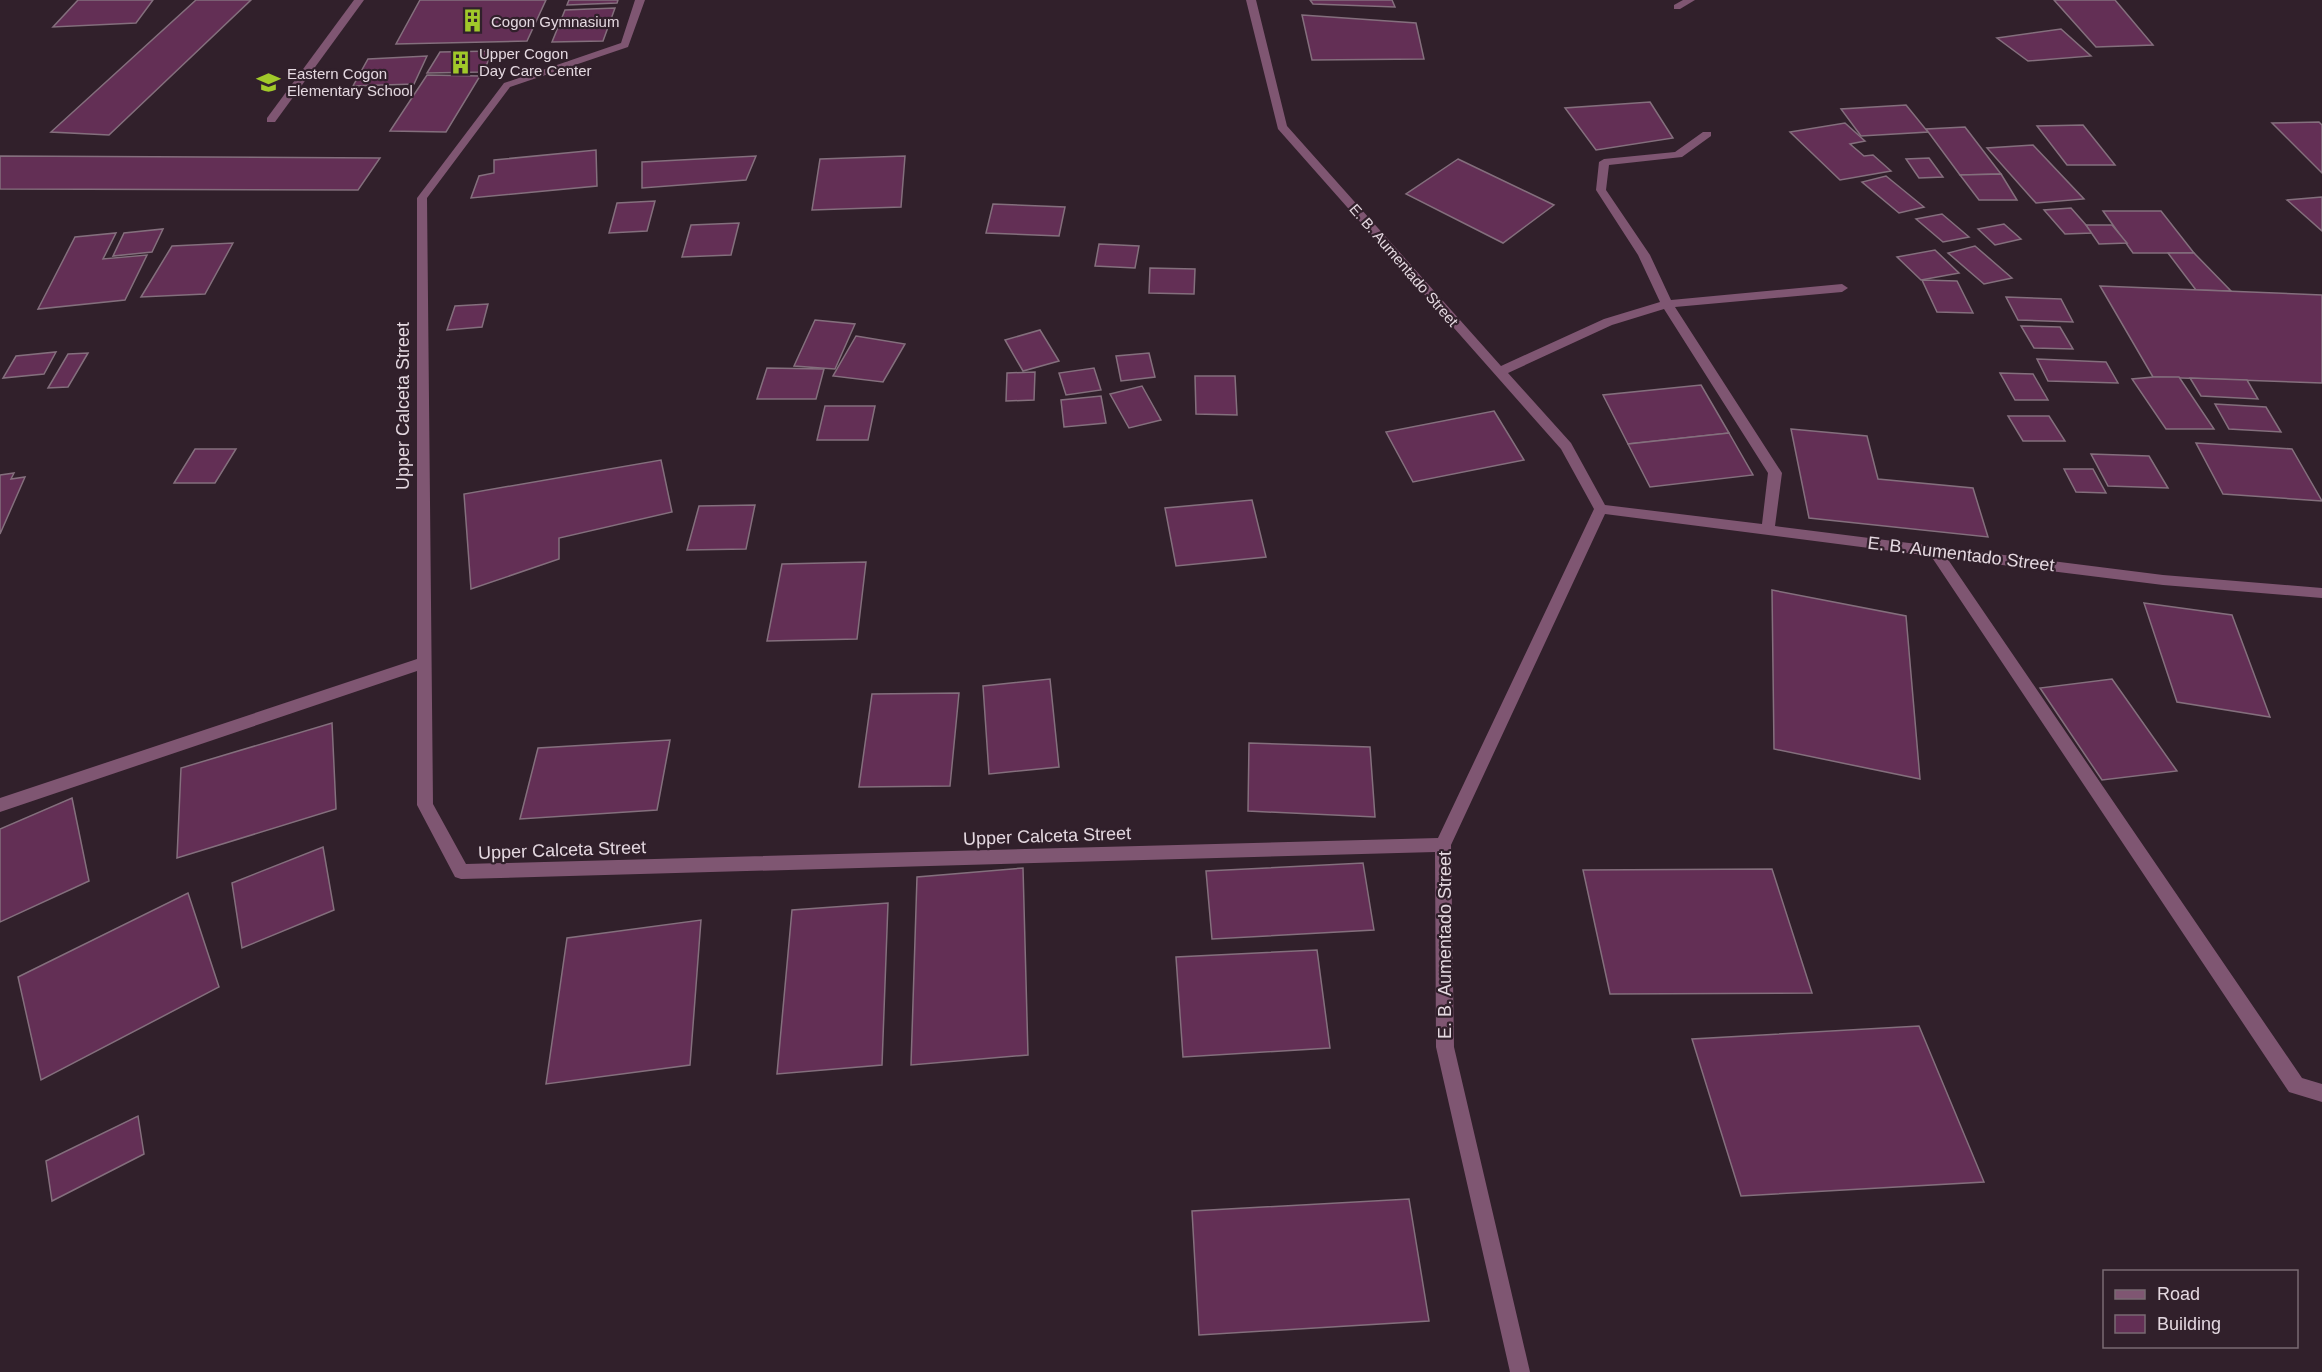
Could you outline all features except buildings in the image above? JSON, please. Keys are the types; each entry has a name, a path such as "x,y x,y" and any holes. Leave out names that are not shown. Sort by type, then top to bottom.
{"street":[{"path":"271,120 359,0"},
{"name":"Upper Calceta Street","path":"640,0 625,45 507,85 422,198 425,805 461,872 1443,845"},
{"name":"E. B. Aumentado Street","path":"1251,0 1282,127 1566,446 1601,509"},
{"path":"1677,7 1690,0"},
{"path":"1707,134 1678,155 1604,162 1601,190 1644,255 1668,304 1775,473 1768,529"},
{"path":"1498,372 1608,322 1668,304 1842,288"},
{"name":"E. B. Aumentado Street","path":"1601,509 2163,580 2322,592"},
{"name":"E. B. Aumentado Street","path":"1520,1372 1445,1047 1443,845 1601,509"},
{"path":"1935,551 2296,1086 2322,1093"},
{"path":"0,805 424,662"}],"place":[{"name":"Cogon Gymnasium","path":"473,21"},
{"name":"Upper Cogon Day Care Center","path":"461,62"},
{"name":"Eastern Cogon Elementary School","path":"269,82"}]}
